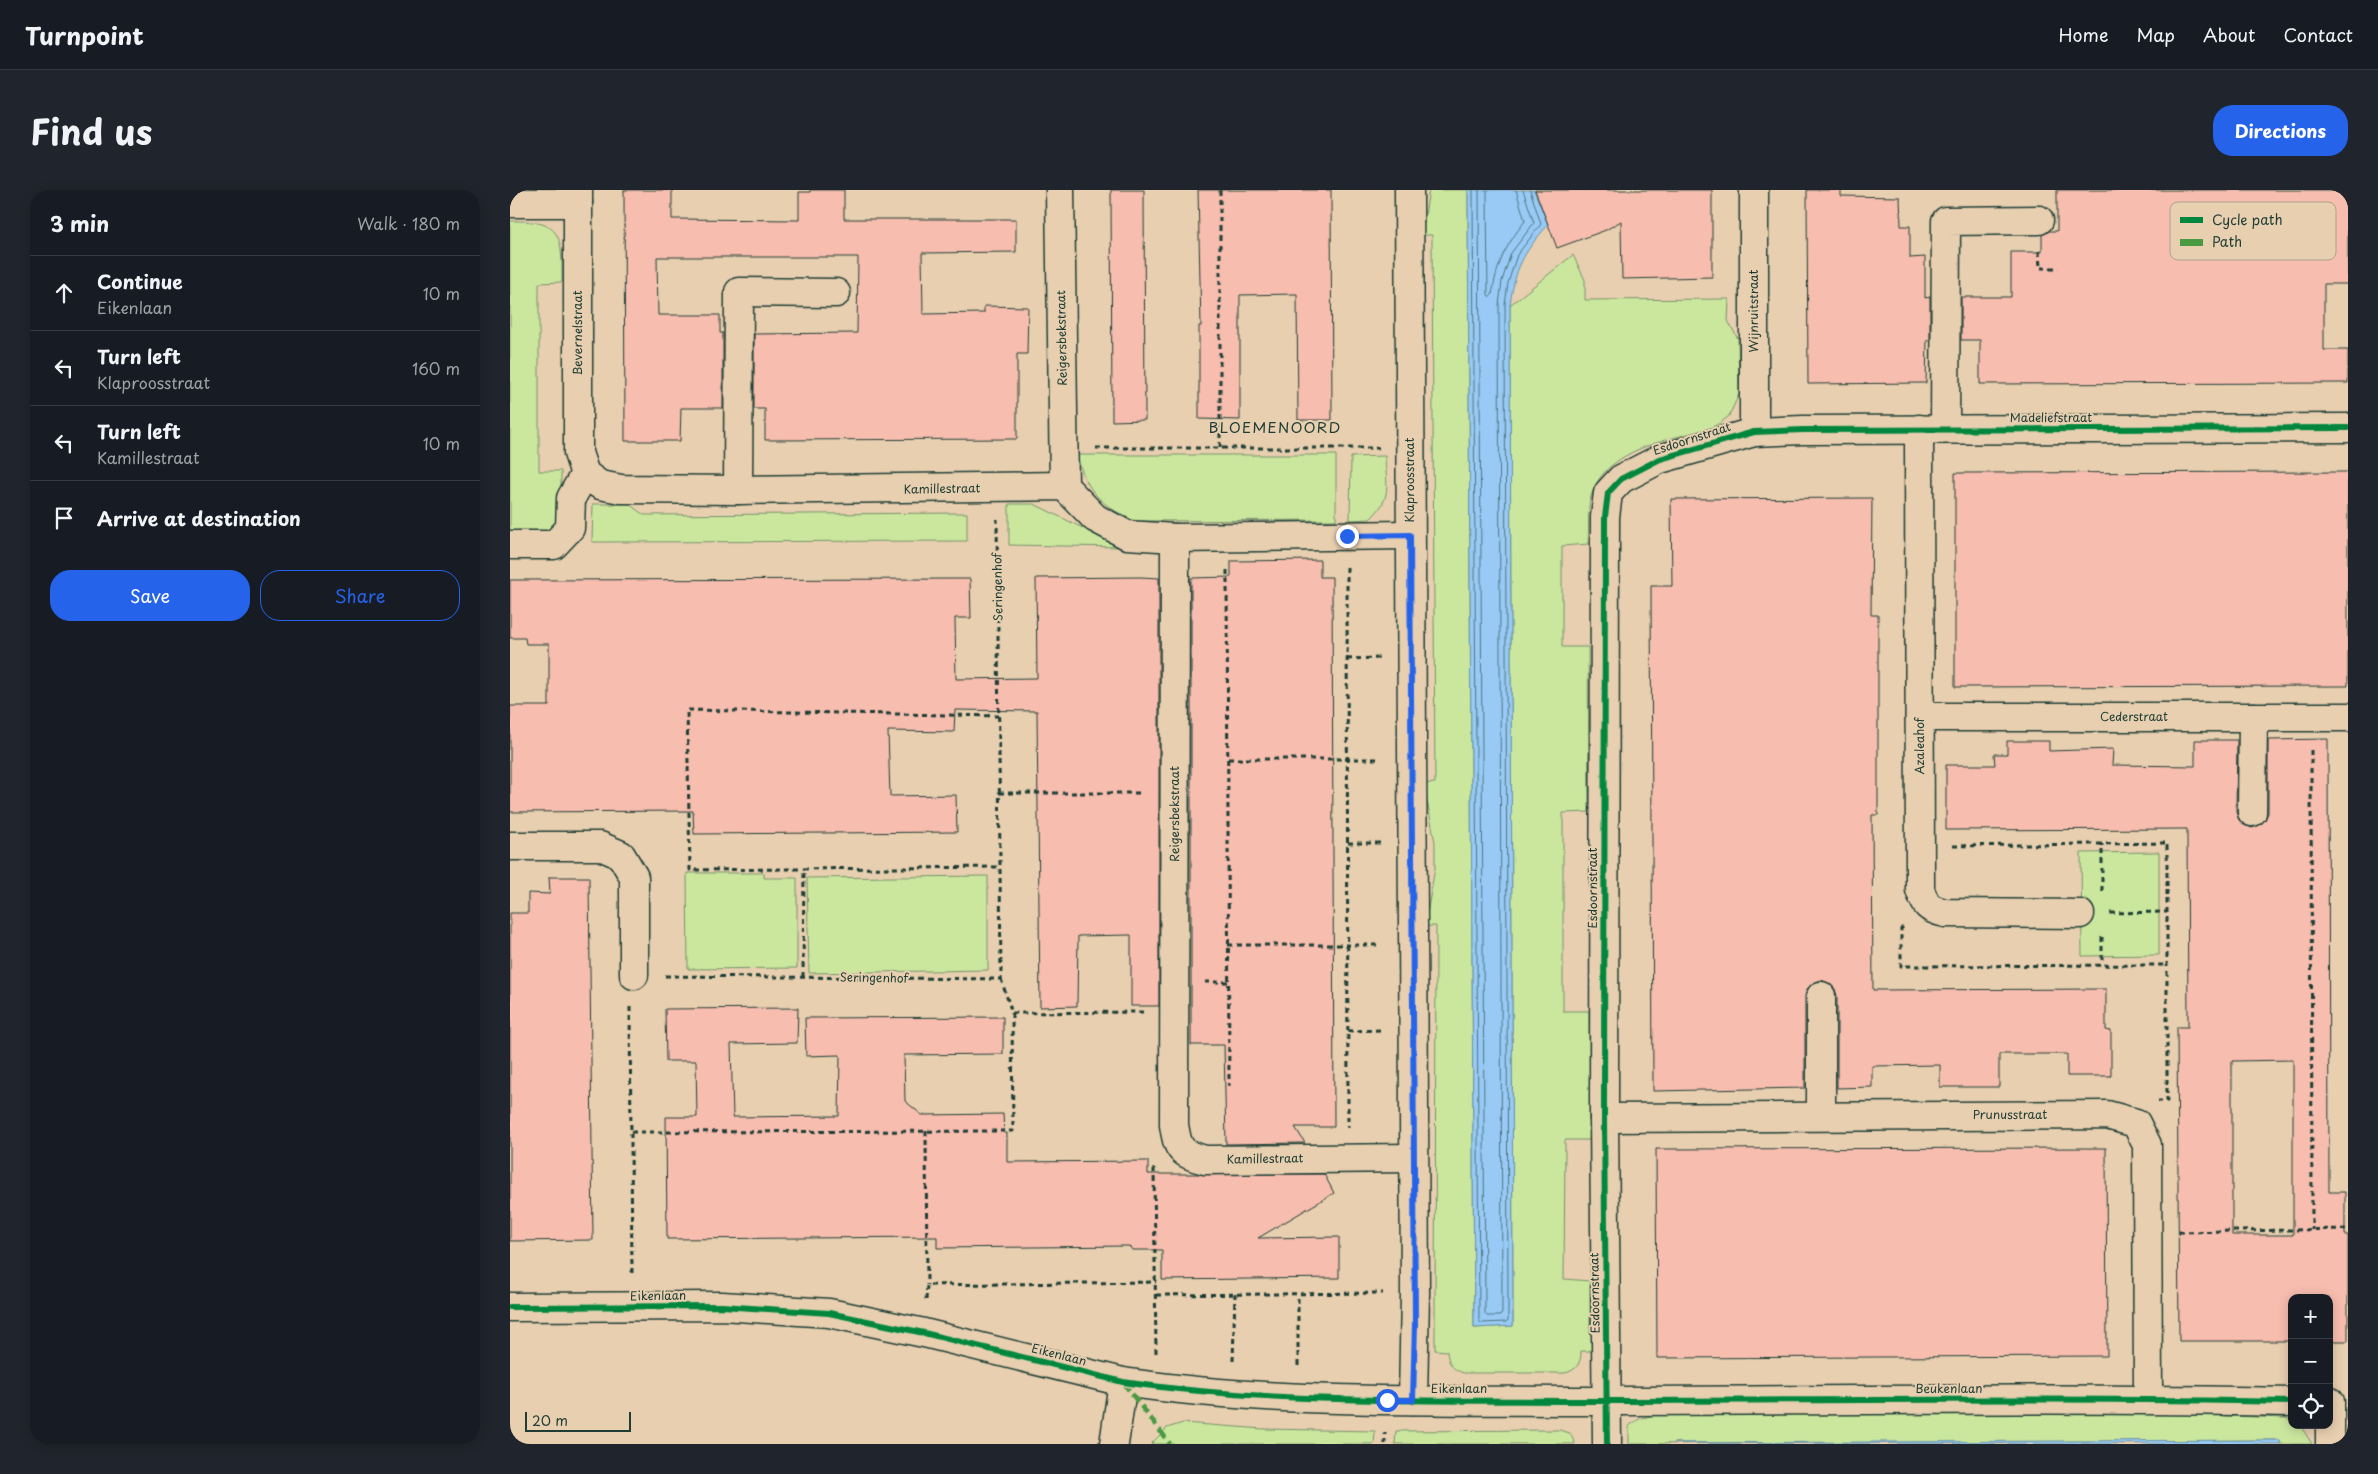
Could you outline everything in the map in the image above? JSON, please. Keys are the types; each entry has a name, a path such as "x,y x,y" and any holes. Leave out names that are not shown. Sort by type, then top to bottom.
{"street":[{"name":"Reigersbekstraat","path":"1060,190 1064,486"},
{"name":"Klaproosstraat","path":"1409,190 1415,1293 1413,1400"},
{"name":"Wijnruitstraat","path":"1754,190 1754,432"},
{"path":"510,203 578,196"},
{"name":"Bevernelstraat","path":"578,196 578,453 585,474"},
{"name":"Azaleahof","path":"2039,220 1946,221 1932,429 1920,717 1920,890 1931,910 1944,913 2080,914"},
{"path":"738,490 739,292 836,293"},
{"name":"Madeliefstraat","path":"1754,432 1932,429 2348,428"},
{"name":"Esdoornstraat","path":"1607,1444 1604,1118 1605,527 1608,493 1621,479 1660,459 1754,432"},
{"path":"510,545 554,545 570,528 571,498 585,474"},
{"name":"Kamillestraat","path":"585,474 600,485 621,489 738,490 1064,486"},
{"path":"1064,486 1094,518 1127,535 1175,538 1410,535"},
{"name":"Reigersbekstraat","path":"1175,538 1174,1124 1177,1145"},
{"name":"Cederstraat","path":"1920,717 2348,717"},
{"path":"2252,717 2252,812"},
{"path":"510,846 600,846 621,854 634,877 634,975"},
{"path":"1820,1116 1821,996"},
{"name":"Prunusstraat","path":"1604,1118 2107,1114 2136,1123 2147,1145 2148,1399"},
{"name":"Kamillestraat","path":"1177,1145 1188,1155 1205,1160 1414,1158"},
{"name":"Eikenlaan","path":"510,1307 722,1306 829,1313 924,1333 1123,1382 1232,1394 1298,1399 1607,1401"},
{"path":"1114,1444 1123,1382"},
{"name":"Beukenlaan","path":"1607,1401 2148,1399 2288,1402"},
{"path":"2333,1402 2348,1403"},
{"path":"2330,1429 2330,1444"}],"path":[{"path":"1220,190 1220,448"},
{"path":"1063,448 1410,448"},
{"path":"1347,536 1348,1158"},
{"path":"1227,537 1229,1086"},
{"path":"999,716 688,710 690,870 1000,867"},
{"path":"2311,717 2312,1230"},
{"path":"1228,759 1412,758"},
{"path":"999,793 1175,793"},
{"path":"803,977 804,869"},
{"path":"2080,914 2167,912"},
{"path":"1228,946 1413,945"},
{"path":"1901,966 2167,965"},
{"path":"632,1259 630,982 634,975"},
{"path":"631,1132 1013,1131 1012,1013 1001,979"},
{"path":"1012,1013 1174,1012"},
{"path":"924,1333 927,1285 926,1131"},
{"path":"1156,1387 1154,1158 1177,1145"},
{"path":"2148,1233 2348,1229"},
{"path":"927,1285 1156,1282"},
{"path":"1156,1295 1415,1293"},
{"path":"1232,1394 1234,1294"},
{"path":"1298,1294 1298,1399"}],"green space":[{"path":"1429,190 1468,190 1474,1328 1513,1326 1510,305 1573,255 1585,280 1585,300 1729,299 1728,321 1738,339 1739,394 1729,416 1710,428 1654,443 1636,450 1619,460 1605,472 1595,487 1589,506 1588,544 1562,546 1562,647 1588,647 1589,812 1563,813 1563,1011 1589,1011 1590,1140 1565,1140 1564,1279 1590,1281 1590,1334 1593,1334 1593,1351 1581,1351 1578,1365 1573,1370 1565,1373 1464,1373 1456,1370 1451,1365 1447,1351 1435,1350 1436,926 1425,926 1435,868 1435,842 1424,784 1435,783 1432,235 1422,235"},
{"path":"510,221 527,221 550,228 560,242 562,282 539,283 539,471 561,471 561,528 552,537 510,537"},
{"path":"1077,455 1336,455 1336,520 1134,521 1112,509 1096,496 1085,478"},
{"path":"1385,456 1387,483 1382,504 1370,519 1350,520 1351,457"},
{"path":"593,504 629,504 644,515 967,513 967,541 592,542"},
{"path":"1009,504 1034,504 1121,547 1009,545"},
{"path":"2159,852 2159,955 2082,956 2081,853"},
{"path":"687,873 764,873 764,878 797,878 797,968 688,969"},
{"path":"988,876 988,970 809,973 807,878"},
{"path":"2147,1413 2285,1418 2288,1419 2288,1429 2303,1429 2312,1444 2280,1444 2280,1440 1629,1444 1629,1426 1639,1419 1654,1415"},
{"path":"1183,1423 1263,1429 1375,1431 1374,1444 1151,1444 1167,1428"},
{"path":"1559,1430 1570,1433 1575,1444 1395,1444 1396,1431"}],"water":[{"path":"1468,190 1534,190 1548,225 1526,253 1518,271 1510,305 1513,1326 1474,1328"},
{"path":"2280,1440 2280,1444 1674,1443"}],"building":[{"path":"624,190 672,190 672,219 799,220 799,192 810,192 810,190 844,190 844,219 1016,219 1016,252 922,253 923,314 984,313 984,306 1028,307 1027,354 1017,354 1017,439 765,440 765,409 754,409 754,334 857,333 858,257 657,257 658,315 720,315 720,333 723,333 723,408 681,408 680,441 625,441"},
{"path":"1111,190 1144,190 1145,420 1112,421"},
{"path":"1198,190 1331,190 1332,420 1298,420 1297,294 1240,295 1240,420 1199,419 1199,326 1201,326"},
{"path":"1535,190 1712,190 1712,277 1622,279 1621,221 1606,230 1557,248"},
{"path":"1807,190 1841,190 1841,196 1900,197 1901,226 1910,226 1910,258 1925,257 1925,298 1930,297 1930,340 1927,340 1926,383 1808,384"},
{"path":"2057,190 2348,190 2348,284 2324,284 2324,350 2348,350 2348,383 1980,384 1980,340 1961,340 1961,297 2011,297 2011,252 2042,252 2042,235 2049,231 2057,231"},
{"path":"2348,472 2348,686 1955,687 1955,473"},
{"path":"1872,498 1871,615 1878,615 1878,815 1872,815 1873,990 2106,989 2106,1030 2111,1031 2111,1076 2067,1076 2067,1054 1999,1054 1999,1087 1940,1087 1940,1065 1872,1066 1872,1087 1837,1088 1837,996 1835,989 1829,983 1821,980 1813,983 1807,989 1805,996 1805,1088 1653,1091 1651,586 1672,586 1671,499"},
{"path":"1320,560 1320,577 1332,577 1334,1127 1295,1127 1305,1143 1226,1144 1224,1045 1191,1045 1191,578 1231,577 1231,561"},
{"path":"1036,578 1159,578 1159,1006 1131,1006 1131,935 1078,936 1077,1006 1040,1007 1037,711 955,710 954,732 888,731 890,796 956,795 957,832 694,834 693,811 510,812 510,706 549,706 549,644 526,644 525,638 510,638 510,580 970,579 971,618 955,618 956,679 1037,678"},
{"path":"2328,739 2329,1192 2345,1192 2345,1235 2348,1235 2348,1341 2333,1341 2333,1294 2288,1294 2288,1341 2179,1341 2177,1027 2188,1027 2187,829 1946,830 1946,765 1995,765 1994,754 2007,754 2007,741 2049,741 2049,751 2113,749 2112,765 2195,766 2195,740 2237,740 2236,812 2239,820 2244,825 2252,828 2260,825 2268,813 2268,740","holes":["2293,1060 2293,1235 2232,1235 2232,1061"]},
{"path":"549,877 589,877 593,1240 510,1241 510,913 528,913 528,893 550,894"},
{"path":"798,1008 797,1043 731,1044 733,1117 839,1116 840,1055 806,1056 805,1018 1003,1017 1003,1054 904,1055 905,1101 922,1115 1003,1114 1004,1133 1007,1133 1007,1162 1148,1161 1148,1174 1324,1174 1334,1193 1258,1238 1339,1237 1339,1278 1162,1280 1162,1250 1132,1250 1129,1246 937,1248 937,1237 667,1239 666,1117 697,1117 696,1061 666,1061 665,1009"},
{"path":"2106,1148 2107,1356 1657,1358 1656,1149"}],"marked path":[{"path":"1123,1382 1170,1444"}],"cycle path":[{"path":"1607,1444 1604,1118 1605,517 1608,493 1621,479 1660,459 1754,432 1803,430 2348,428"},
{"path":"510,1307 722,1306 829,1313 924,1333 1123,1382 1179,1389 1292,1397 1462,1401 2023,1399 2288,1402"}],"district":[{"name":"BLOEMENOORD","path":"1275,428"}],"route":[{"path":"1347,536 1410,535 1415,1324 1413,1400 1387,1400"}]}
